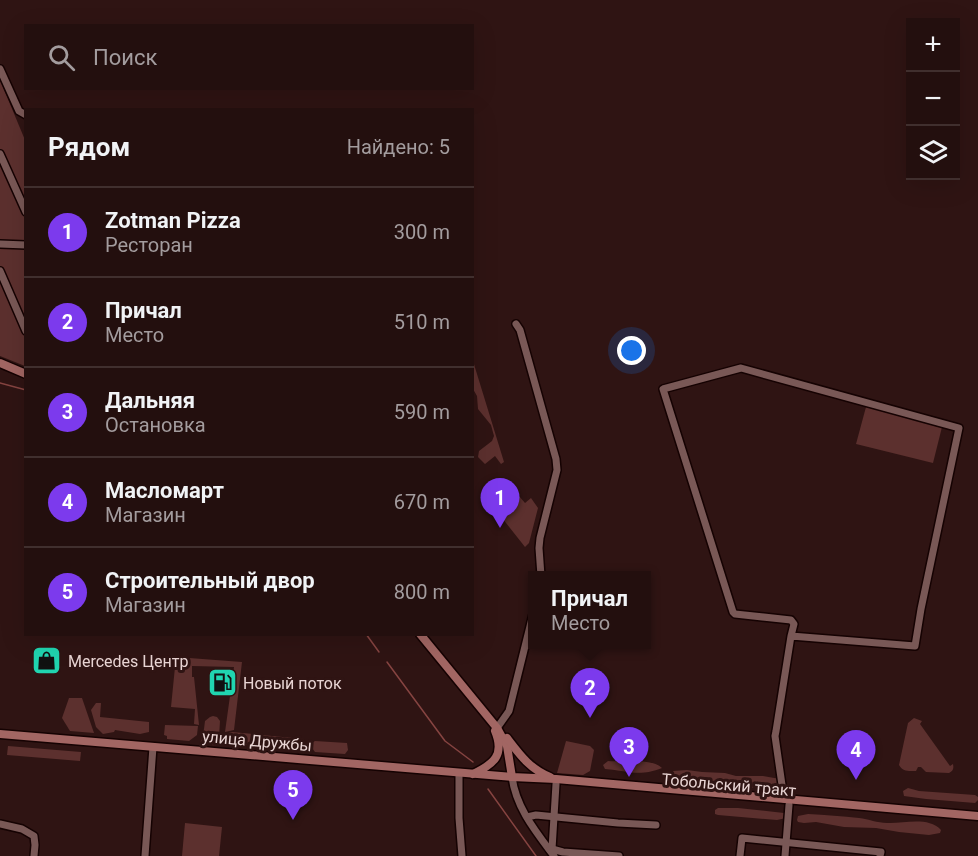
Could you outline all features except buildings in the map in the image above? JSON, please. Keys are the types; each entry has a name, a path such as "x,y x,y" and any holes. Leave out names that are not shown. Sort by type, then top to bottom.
{"main road":[{"path":"0,363 24,373"},
{"path":"422,636 528,764 556,782"},
{"path":"473,774 490,765 497,755 498,740 488,717"},
{"path":"497,728 507,746 512,777"},
{"name":"улица Дружбы","path":"0,734 512,777"},
{"name":"Тобольский тракт","path":"512,777 787,802 978,816"},
{"name":"Тобольский тракт","path":"787,802 978,822"}],"street":[{"path":"0,69 19,111 24,115"},
{"path":"0,154 24,208"},
{"path":"0,244 24,245"},
{"path":"0,271 24,326"},
{"path":"516,324 520,330 556,459 557,470 540,538 541,571"},
{"path":"785,856 787,802 776,736 792,636 794,624 791,620 733,612 663,389 741,368 959,428 915,646 792,636"},
{"path":"497,728 509,711 528,634"},
{"path":"145,856 153,747"},
{"path":"459,773 462,856"},
{"path":"512,777 516,797 552,852"},
{"path":"552,852 556,782"},
{"path":"527,817 553,816 656,825"},
{"path":"0,824 22,829 34,836 34,856"},
{"path":"740,856 742,838 881,852 880,856"},
{"path":"552,852 619,856"}],"shaded area":[{"path":"0,80 24,138 24,366 0,356"},
{"path":"474,364 504,462 501,464 495,456 485,464 478,457 479,451 492,441 494,436 491,425 478,409 477,396 474,391"},
{"path":"866,407 942,427 933,463 856,444"},
{"path":"519,496 525,503 531,498 538,508 529,543 525,547 498,513"},
{"path":"176,657 242,662 234,730 225,732 234,667 192,666 199,725 194,724 195,709 171,707"},
{"path":"69,698 82,698 94,733 70,731 62,718"},
{"path":"96,703 101,703 100,717 149,722 149,732 140,734 115,730 103,734 96,727 91,710"},
{"path":"213,716 220,721 219,737 222,746 200,744 205,721"},
{"path":"914,718 922,721 920,724 950,766 953,764 953,770 949,773 926,772 921,767 918,767 916,771 908,771 899,765 908,723"},
{"path":"165,725 198,726 197,735 189,741 167,739 164,735"},
{"path":"232,732 303,739 305,743 300,750 235,745 225,736"},
{"path":"315,741 347,743 348,750 345,754 315,752 312,743"},
{"path":"566,741 590,746 594,750 590,771 583,775 557,773"},
{"path":"8,746 81,752 80,761 7,755"},
{"path":"608,761 644,762 662,768 640,773 605,769 603,765"},
{"path":"687,770 780,779 779,784 752,788 730,782 687,780 674,776 673,771"},
{"path":"908,788 919,791 975,795 978,800 975,803 904,796 903,791"},
{"path":"718,808 784,813 786,818 777,820 718,815 715,814 715,810"},
{"path":"808,814 859,818 883,823 922,822 941,830 940,833 929,835 798,822 798,816"},
{"path":"185,823 222,827 219,856 182,856"}],"waterway":[{"path":"0,383 24,389"},
{"path":"367,636 379,652"},
{"path":"387,662 445,741 473,762"},
{"path":"488,789 536,856"}],"place":[{"name":"Zotman Pizza","path":"500,528"},
{"name":"Mercedes Центр","path":"47,661"},
{"name":"Новый поток","path":"222,683"},
{"name":"Причал","path":"590,718"},
{"name":"Дальняя","path":"629,777"},
{"name":"Масломарт","path":"856,780"},
{"name":"Строительный двор","path":"293,820"}]}
